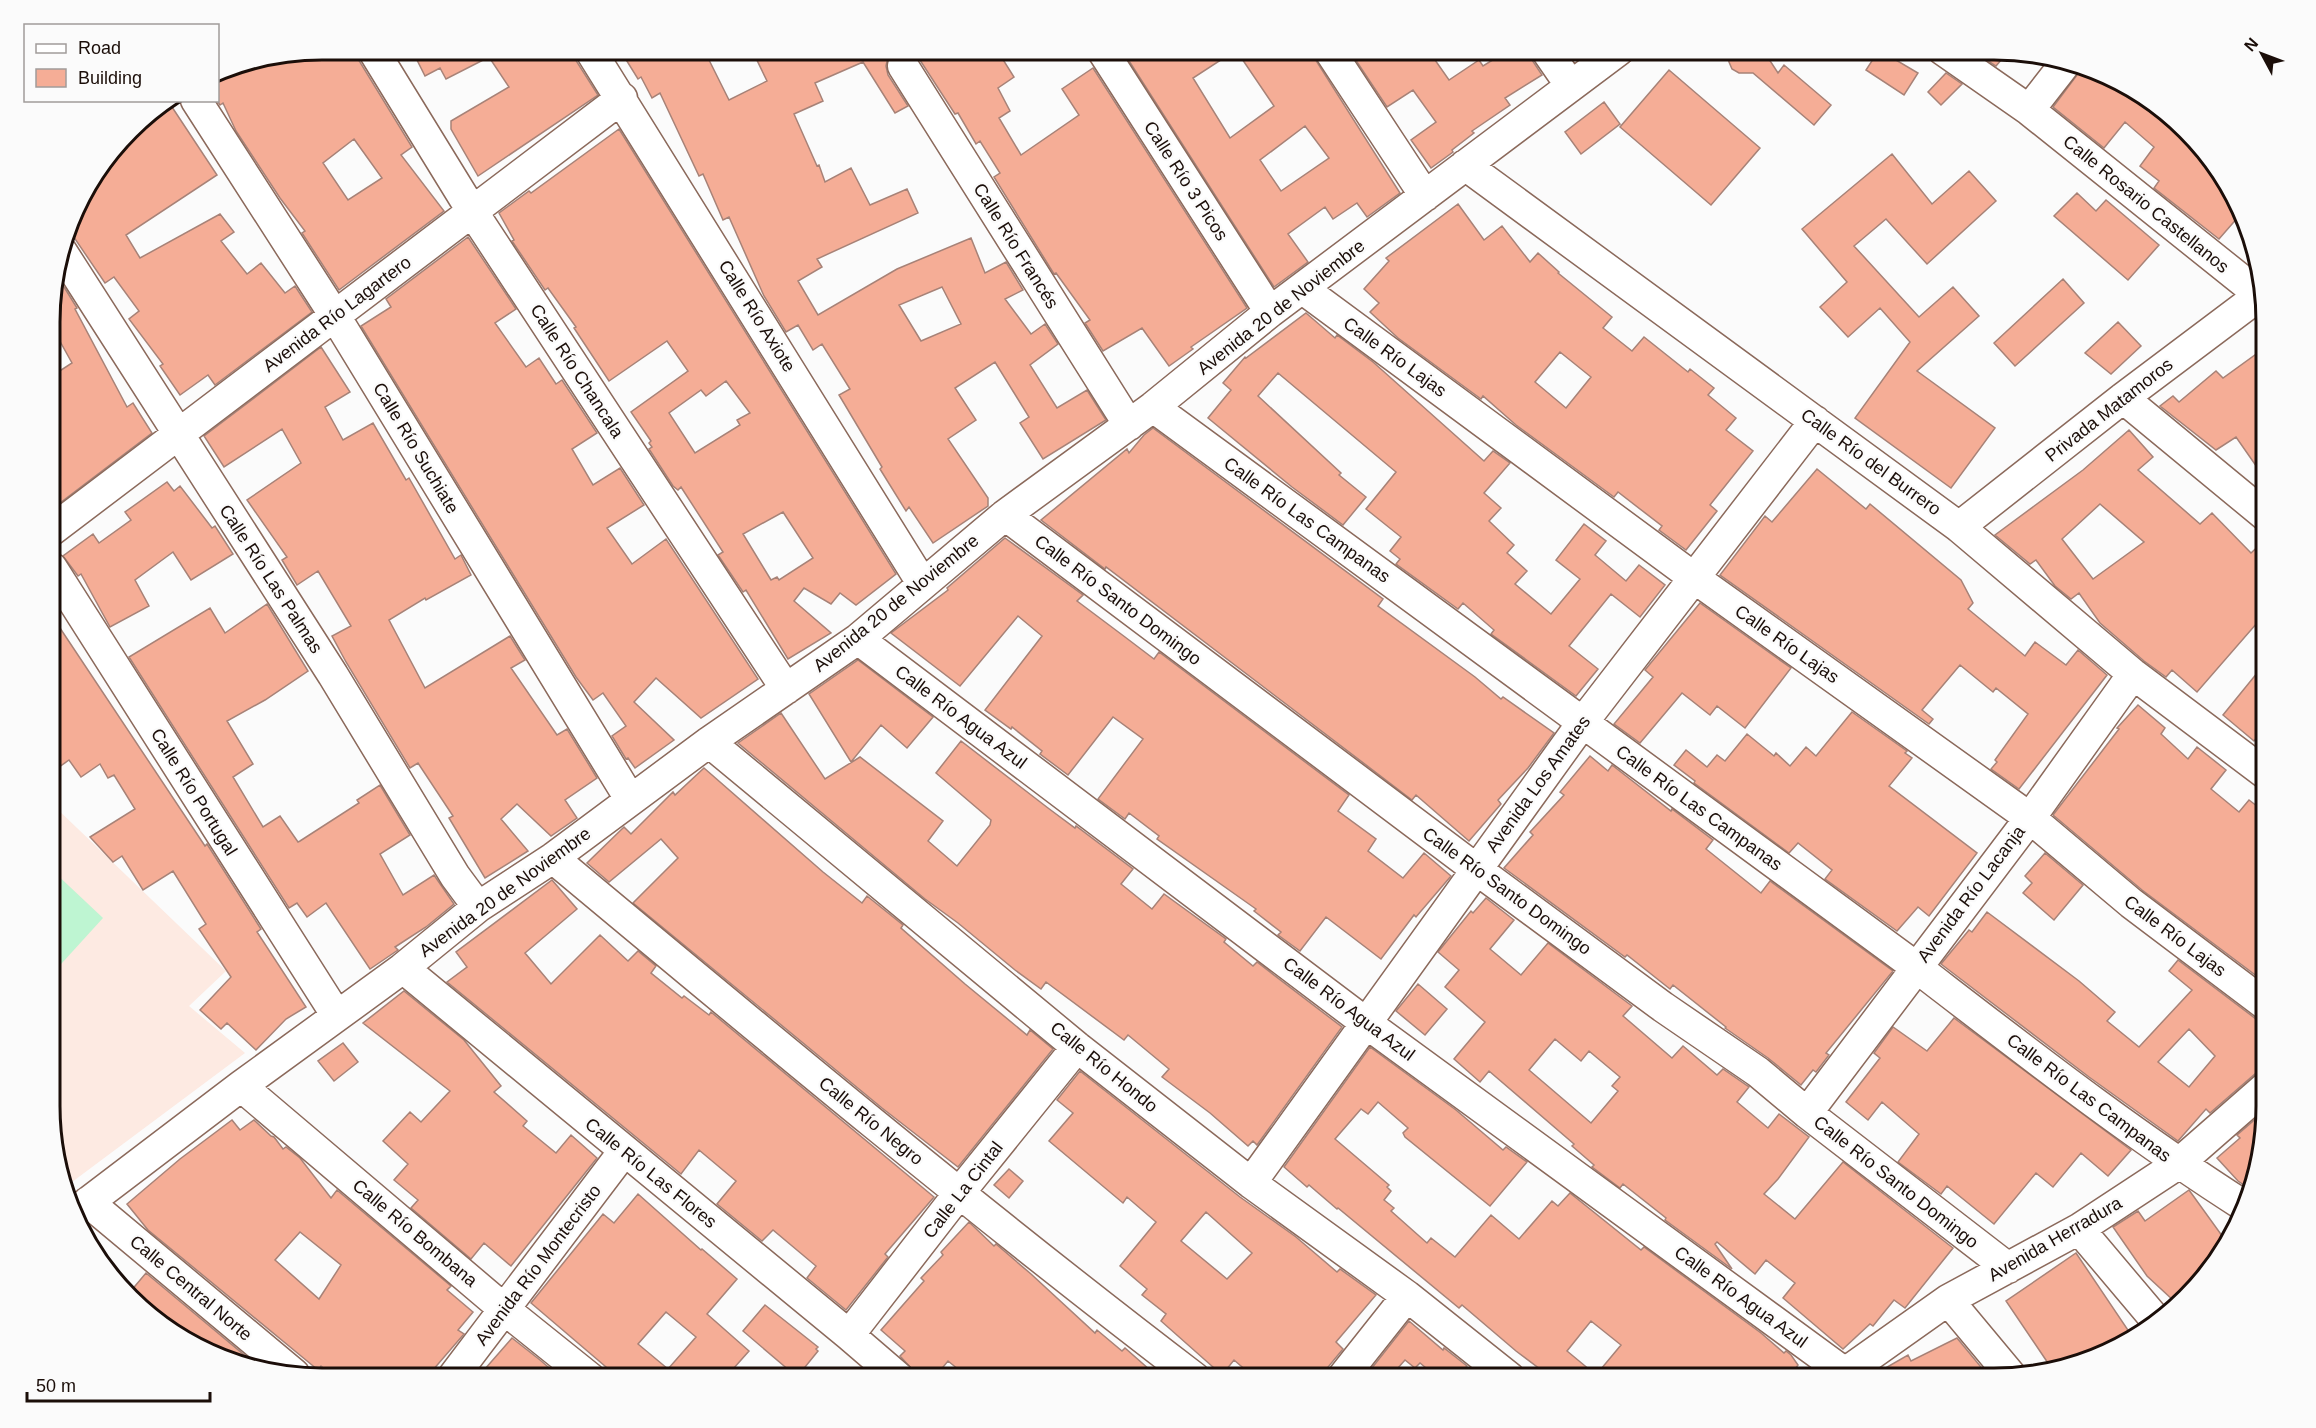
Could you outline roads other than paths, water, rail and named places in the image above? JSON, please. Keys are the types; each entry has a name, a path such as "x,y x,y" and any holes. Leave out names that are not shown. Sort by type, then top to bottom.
{"street":[{"name":"Calle Río Chancala","path":"380,60 472,211 786,689"},
{"name":"Calle Río Axiote","path":"597,60 922,583"},
{"name":"Calle Río 3 Picos","path":"1108,60 1270,312"},
{"path":"1336,60 1425,196"},
{"path":"1553,60 1571,86"},
{"name":"Avenida 20 de Noviembre","path":"83,1206 241,1086 403,968 477,907 553,858 709,742 858,639 1005,515 1153,407 1270,312 1606,60"},
{"name":"Calle Rosario Castellanos","path":"1957,60 2029,110 2254,291"},
{"name":"Calle Río Francés","path":"903,66 1129,425"},
{"path":"2029,110 2061,69"},
{"name":"Avenida Río Lagartero","path":"60,524 622,98"},
{"name":"Calle Río Suchiate","path":"197,102 335,316 630,799"},
{"name":"Calle Río del Burrero","path":"1465,165 1959,527 2133,674 2256,766"},
{"name":"Calle Río Las Palmas","path":"67,261 339,685 455,876 477,907"},
{"name":"Calle Río Lajas","path":"1303,289 1693,577 2030,818 2131,903 2256,997"},
{"name":"Privada Matamoros","path":"1959,527 2123,398 2255,302"},
{"path":"2123,398 2256,508"},
{"name":"Calle Río Las Campanas","path":"1153,407 1916,967 2035,1059 2178,1164 2238,1202"},
{"name":"Avenida Los Amates","path":"1251,1183 1583,722 1815,421"},
{"name":"Calle Río Santo Domingo","path":"1005,515 1476,869 1508,890 1663,1007 1742,1060 2008,1268"},
{"name":"Calle Río Portugal","path":"60,581 337,1016"},
{"name":"Calle Río Agua Azul","path":"858,639 1366,1023 1828,1368"},
{"name":"Avenida Río Lacanja","path":"1807,1113 2030,818 2133,674"},
{"name":"Calle Río Hondo","path":"709,742 1077,1047 1251,1183 1407,1296 1497,1368"},
{"name":"Calle Río Negro","path":"553,858 805,1068 1182,1368"},
{"name":"Calle Río Las Flores","path":"403,968 887,1368"},
{"name":"Calle La Cintal","path":"849,1335 1077,1047"},
{"name":"Calle Río Bombana","path":"241,1086 504,1309 578,1368"},
{"name":"Avenida Herradura","path":"1850,1368 1948,1300 2079,1229 2178,1164 2256,1096"},
{"name":"Avenida Río Montecristo","path":"460,1368 624,1151"},
{"name":"Calle Central Norte","path":"83,1206 283,1365"},
{"path":"2079,1229 2152,1315"},
{"path":"1350,1368 1407,1296"},
{"path":"1948,1300 2004,1367"}]}
